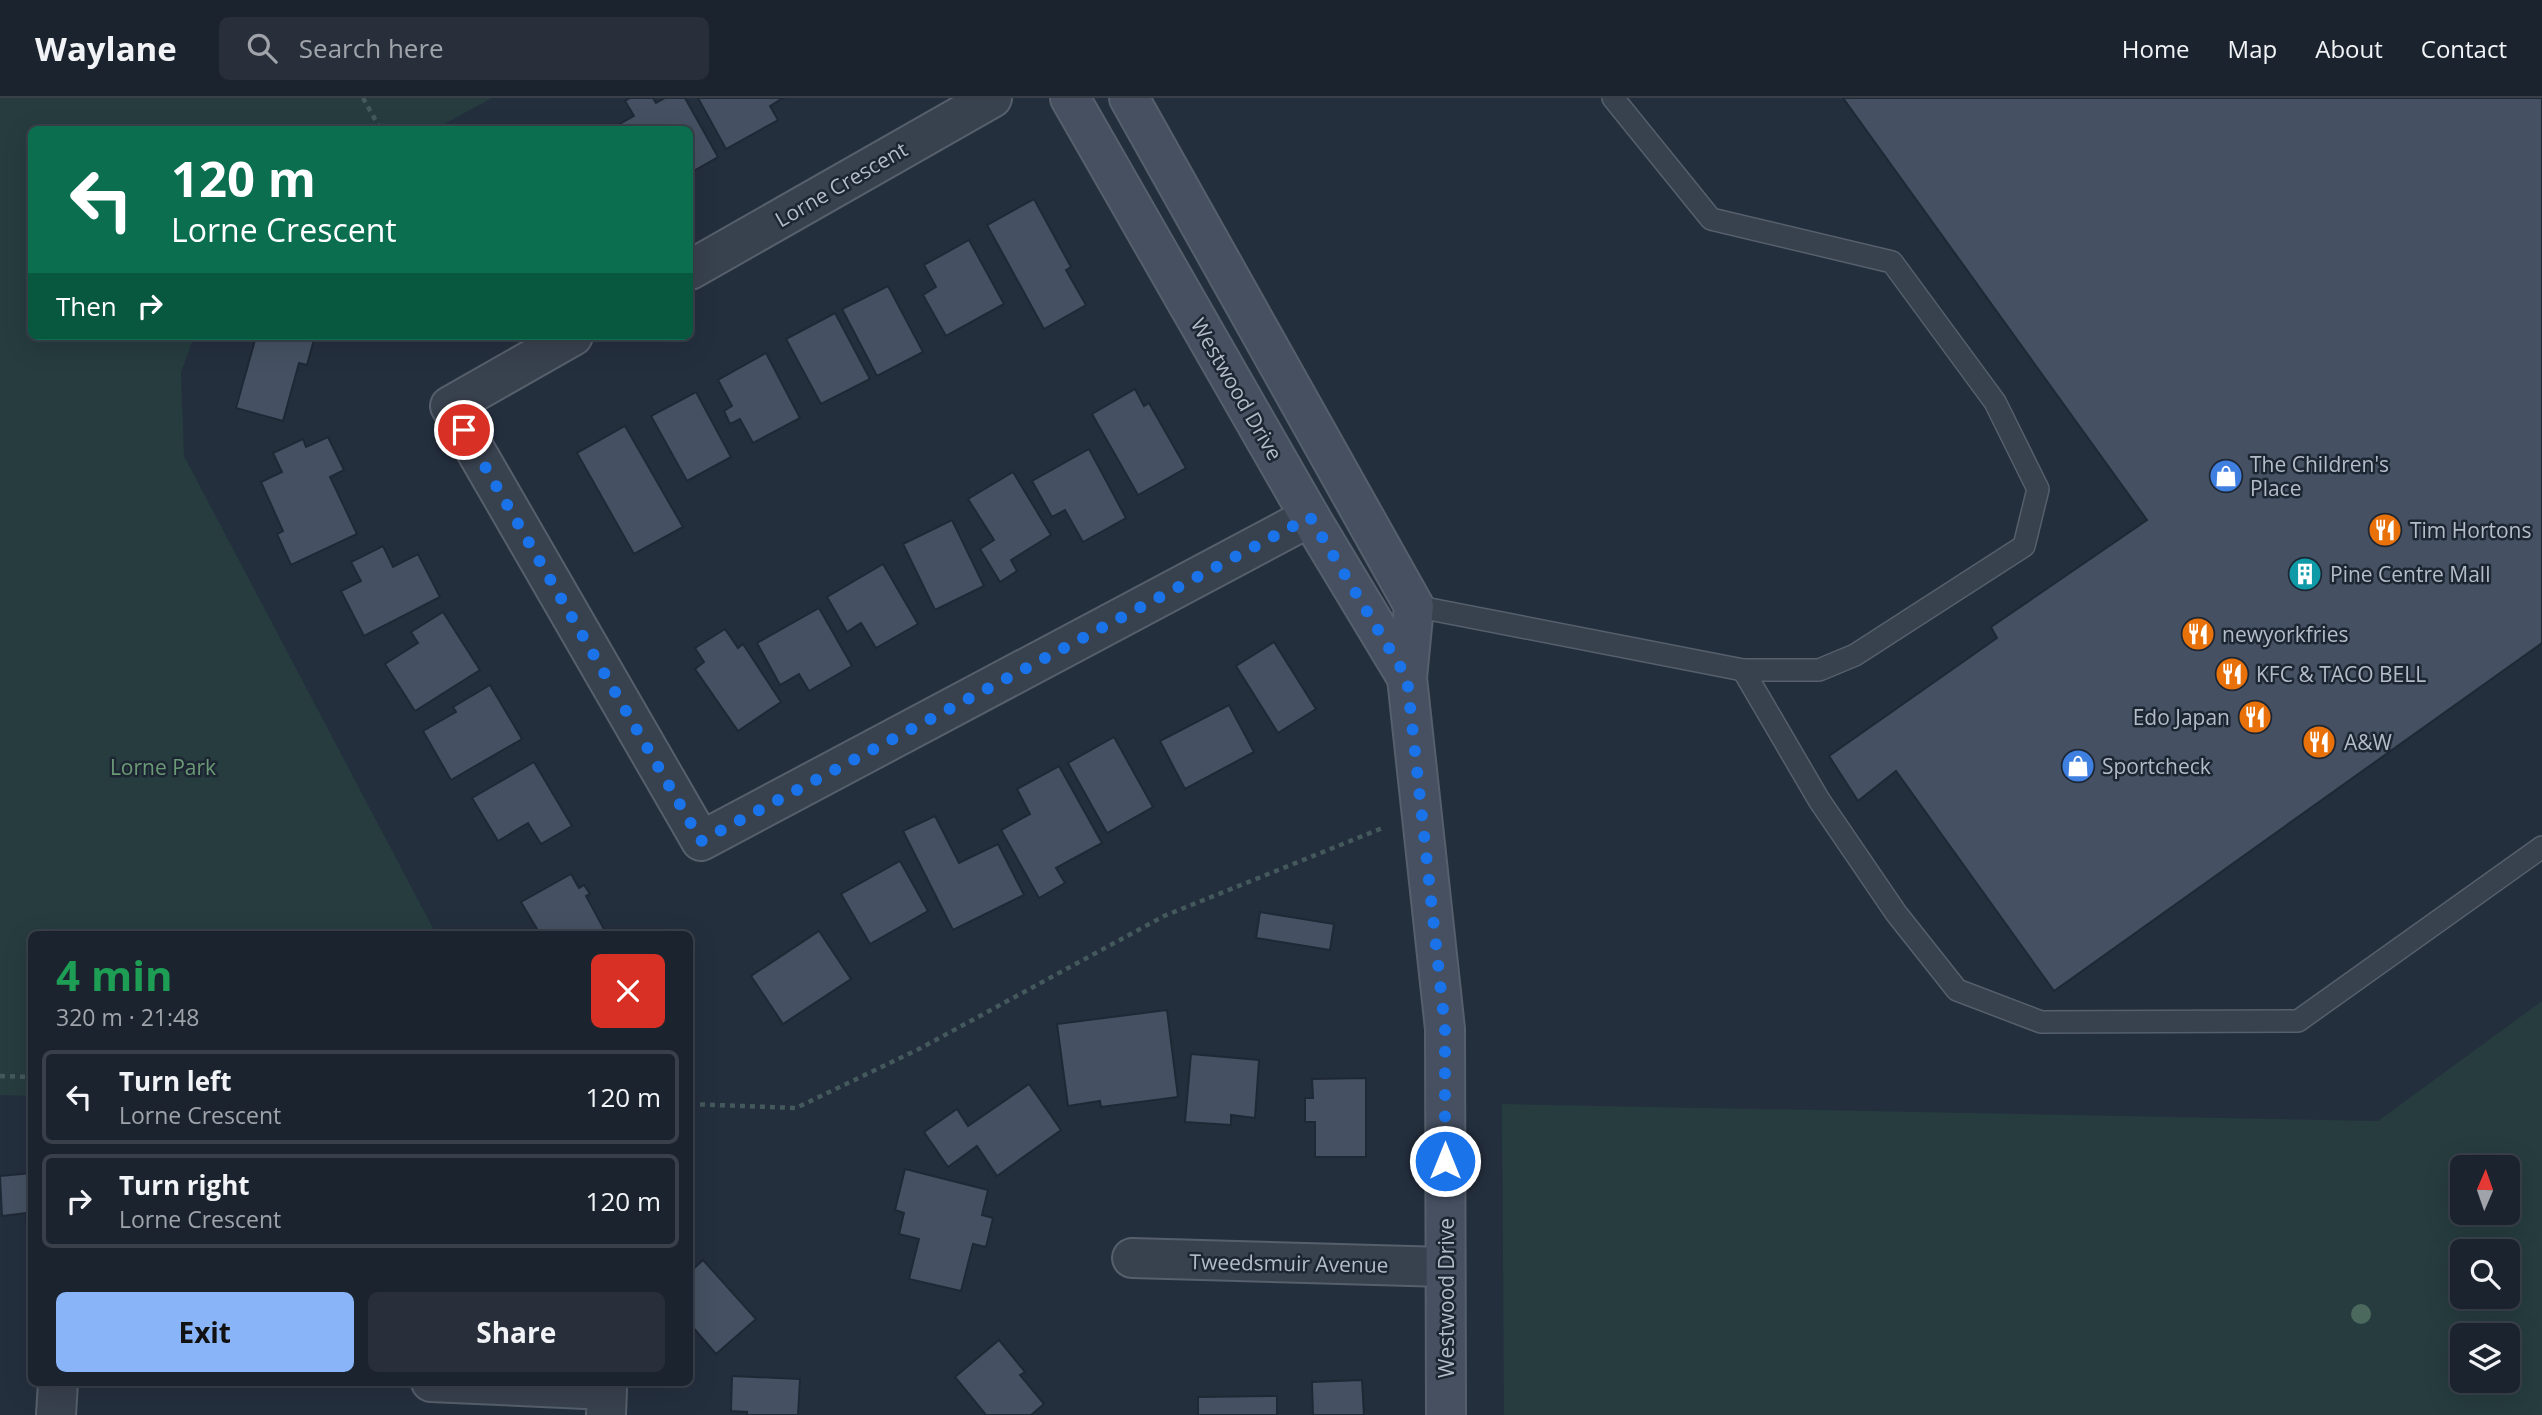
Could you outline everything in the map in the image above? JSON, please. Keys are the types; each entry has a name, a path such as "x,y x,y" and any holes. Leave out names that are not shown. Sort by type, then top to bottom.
{"street":[{"name":"Lorne Crescent","path":"693,268 992,98"},
{"name":"Westwood Drive","path":"1070,98 1310,517 1407,678"},
{"path":"1129,98 1414,606"},
{"path":"566,340 450,406 701,841 1310,517"},
{"name":"Westwood Drive","path":"1414,606 1407,678 1445,1028 1446,1415"},
{"name":"Tweedsmuir Avenue","path":"1132,1258 1446,1267"},
{"path":"57,1415 58,1386"},
{"path":"519,1386 607,1390 606,1415"}],"lane":[{"path":"1414,606 1743,670 1819,670 1855,655 2024,546 2038,489 1995,402 1892,262 1711,219 1613,98"},
{"path":"1743,670 1819,800 1896,914 1957,990 2041,1022 2298,1021 2542,847"}],"path":[{"path":"363,98 379,126"},
{"path":"693,1104 796,1108 919,1049 1164,916 1422,812"},
{"path":"0,1076 28,1077"}],"green space":[{"name":"Lorne Park","path":"0,98 492,98 441,126 28,126 28,340 193,340 181,373 184,456 434,931 28,931 28,1096 0,1095"},
{"path":"2542,1001 2542,1415 1504,1415 1502,1104 2378,1121"}],"building":[{"path":"630,98 653,98 656,103 665,98 685,98 718,157 693,171 693,126 616,126 634,116 625,101"},
{"path":"698,98 783,98 770,106 778,120 726,149"},
{"name":"Pine Centre Mall","path":"1843,98 2542,98 2542,643 2054,991 1896,771 1858,801 1829,756 1997,638 1991,627 2147,520"},
{"path":"1034,199 1071,267 1066,270 1086,305 1044,329 987,225"},
{"path":"969,240 1004,304 946,336 923,295 936,287 924,265"},
{"path":"888,286 923,352 877,376 842,309"},
{"path":"835,313 870,379 821,404 786,339"},
{"path":"255,340 314,340 307,365 299,363 283,421 236,408"},
{"path":"766,353 800,418 753,443 740,419 730,424 724,411 732,406 718,380"},
{"path":"1135,389 1144,406 1149,403 1186,468 1138,495 1092,414"},
{"path":"696,392 731,457 687,481 651,416"},
{"path":"625,426 683,527 634,554 577,453"},
{"path":"328,437 344,470 330,477 357,534 291,565 277,534 283,531 261,482 282,472 273,453 303,439 306,447"},
{"path":"1089,449 1126,518 1083,542 1065,510 1052,517 1032,481"},
{"path":"1013,472 1051,535 1011,560 1017,571 1000,582 980,549 994,540 968,499"},
{"path":"952,520 984,586 935,610 903,544"},
{"path":"383,546 393,567 418,554 440,597 364,636 341,591 361,581 351,562"},
{"path":"883,564 918,624 876,648 861,623 847,632 827,597"},
{"path":"819,608 852,666 809,691 799,674 780,685 757,643"},
{"path":"443,612 480,670 415,711 385,664 418,643 411,632"},
{"path":"725,629 738,648 743,644 781,702 738,731 695,669 704,662 695,648"},
{"path":"1274,642 1316,709 1278,733 1236,666"},
{"path":"490,685 522,739 451,780 423,731 456,712 453,707"},
{"path":"1229,705 1254,752 1185,789 1160,741"},
{"path":"1114,737 1153,807 1107,833 1068,763"},
{"path":"534,762 572,826 541,844 528,823 498,841 472,798"},
{"path":"1059,766 1102,843 1056,868 1065,883 1039,898 1001,830 1030,814 1017,789"},
{"path":"935,816 959,863 998,844 1024,895 953,930 903,831"},
{"path":"900,861 928,911 870,944 841,894"},
{"path":"571,874 579,888 584,885 590,894 586,896 605,931 538,931 521,902"},
{"path":"1260,912 1334,924 1330,950 1256,938"},
{"path":"819,931 851,979 783,1024 751,976"},
{"path":"1167,1010 1178,1097 1101,1107 1100,1101 1068,1106 1057,1024"},
{"path":"1191,1054 1259,1060 1255,1118 1231,1115 1231,1125 1185,1122"},
{"path":"1366,1078 1366,1157 1315,1157 1315,1122 1305,1122 1305,1098 1313,1098 1312,1079"},
{"path":"1029,1084 1061,1130 997,1176 977,1146 948,1167 924,1132 957,1109 968,1126"},
{"path":"905,1169 988,1190 982,1215 993,1218 986,1247 973,1244 961,1291 909,1279 919,1239 899,1234 904,1213 895,1210"},
{"path":"28,1173 28,1235 26,1213 2,1216 0,1176"},
{"path":"703,1260 756,1319 716,1354 693,1327 693,1269"},
{"path":"999,1340 1025,1372 1020,1375 1044,1404 1031,1415 986,1415 955,1377"},
{"path":"732,1376 800,1379 798,1415 747,1415 747,1412 731,1411"},
{"path":"1362,1380 1364,1415 1313,1415 1312,1382"},
{"path":"1277,1396 1277,1415 1198,1415 1198,1397"}],"place":[{"name":"The Children's Place","path":"2226,476"},
{"name":"Tim Hortons","path":"2385,530"},
{"name":"Pine Centre Mall","path":"2305,574"},
{"name":"newyorkfries","path":"2198,634"},
{"name":"KFC & TACO BELL","path":"2232,674"},
{"name":"Edo Japan","path":"2255,717"},
{"name":"A&W","path":"2319,742"},
{"name":"Sportcheck","path":"2078,766"}],"route":[{"path":"464,430 701,841 1310,517 1407,678 1445,1028 1445,1161"}]}
